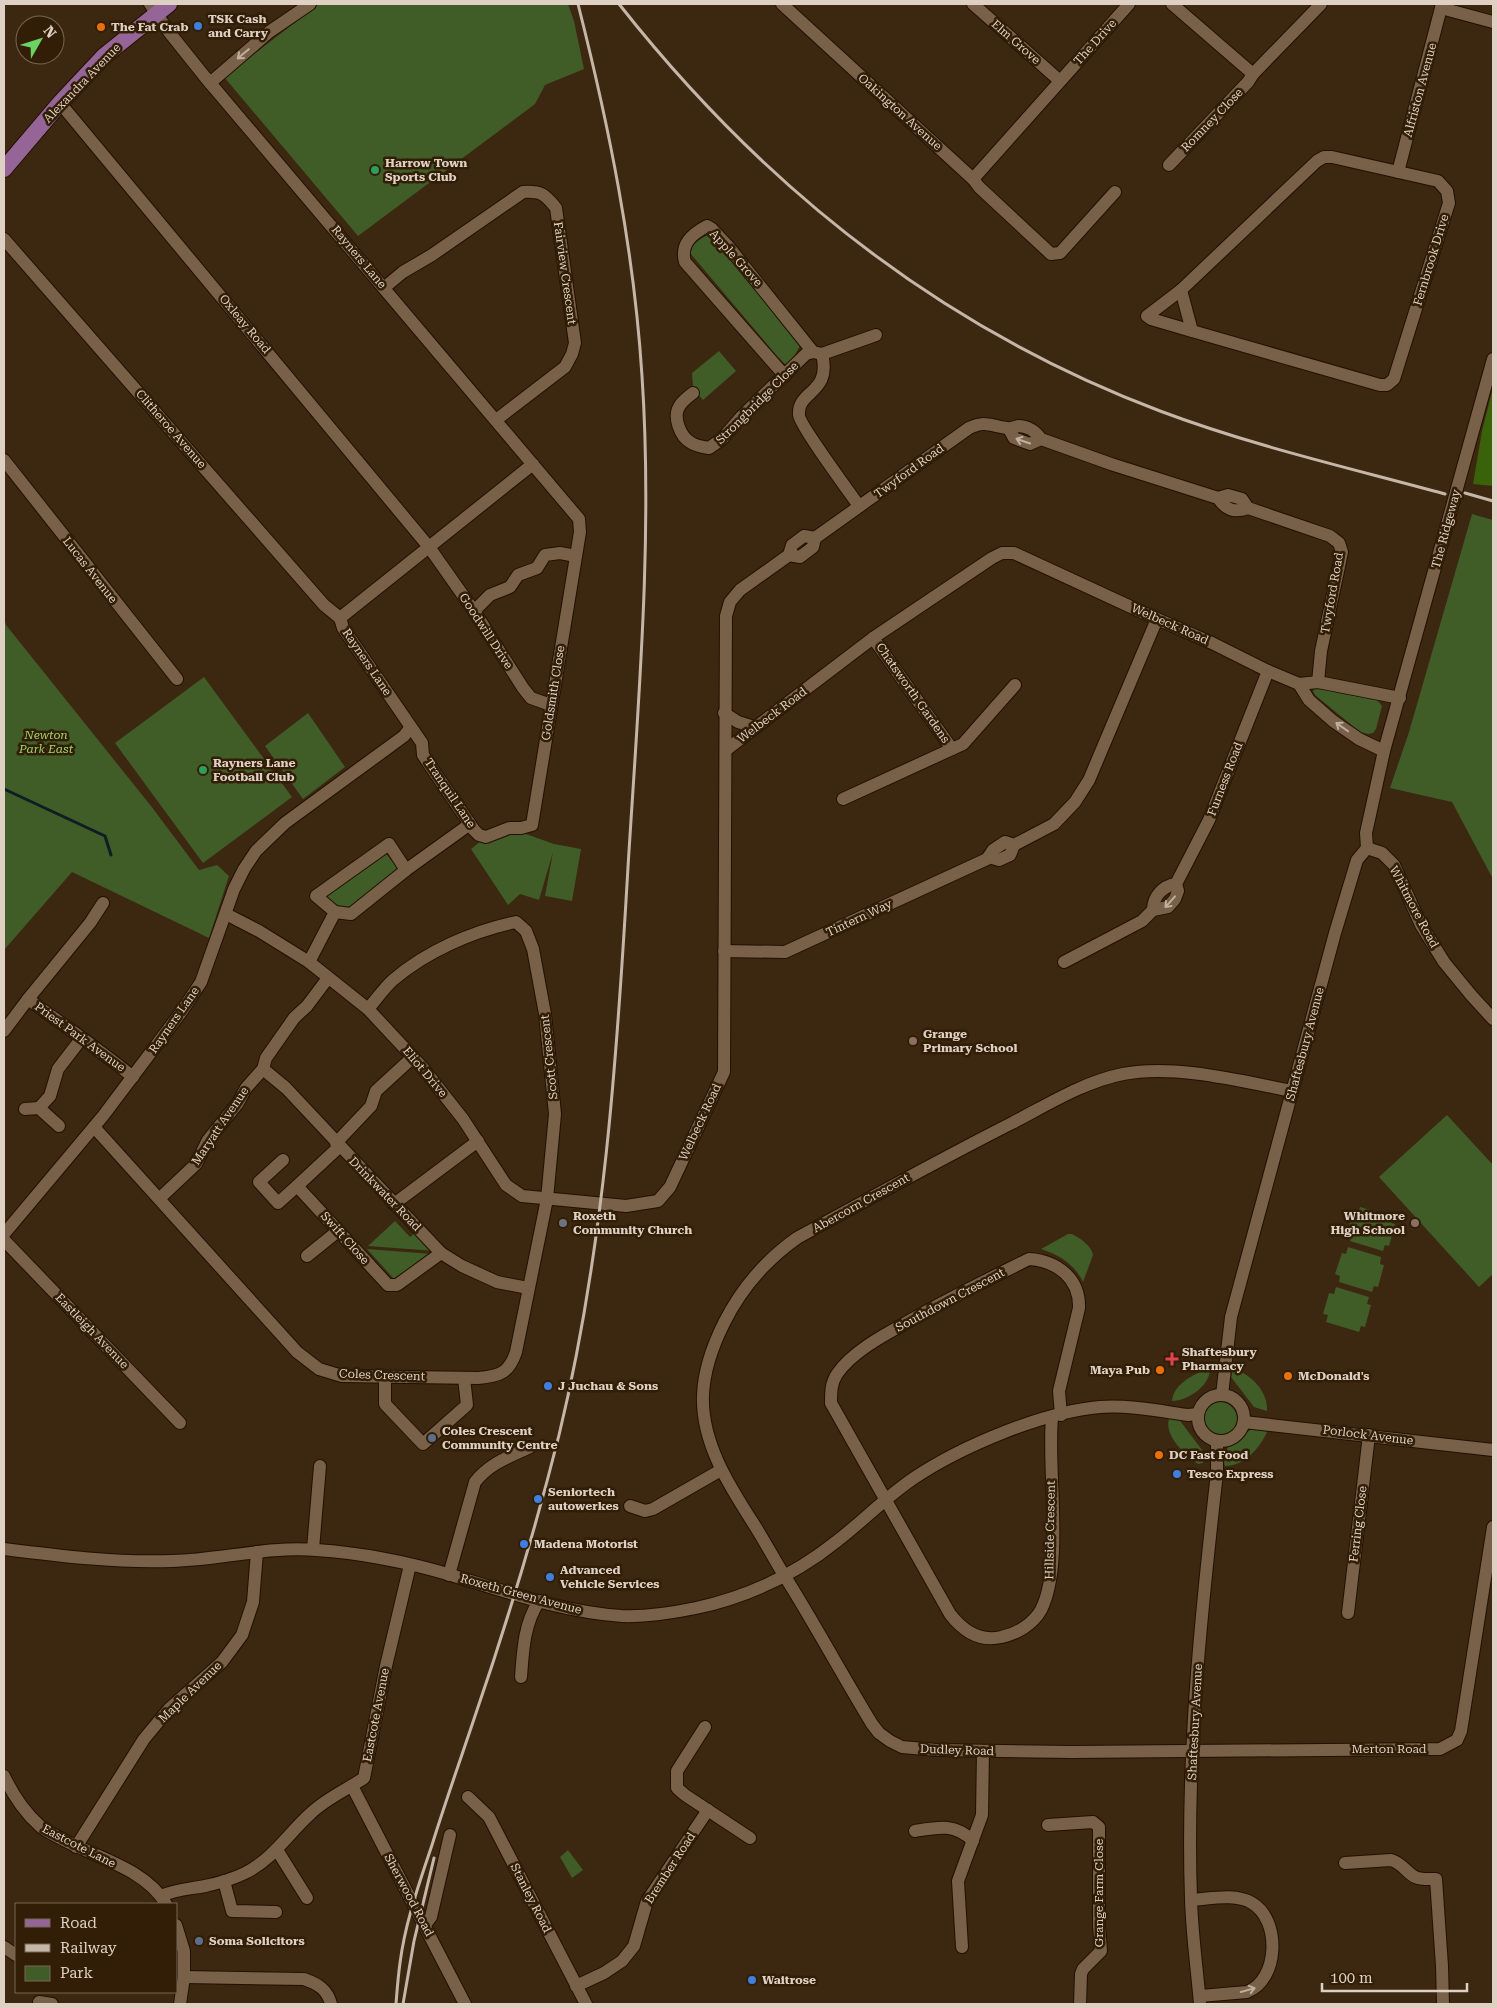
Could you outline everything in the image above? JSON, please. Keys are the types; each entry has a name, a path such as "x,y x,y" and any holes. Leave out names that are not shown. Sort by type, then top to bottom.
{"main road":[{"name":"Alexandra Avenue","path":"4,169 60,103 104,56 158,7"}],"street":[{"path":"210,83 270,32 310,4"},
{"name":"Oakington Avenue","path":"782,4 973,179 979,187 1051,254 1060,253 1115,192"},
{"name":"Elm Grove","path":"973,4 1060,81"},
{"name":"The Drive","path":"973,179 1129,4"},
{"path":"1172,4 1252,74"},
{"name":"Romney Close","path":"1169,165 1248,82 1252,74 1321,4"},
{"name":"Alfriston Avenue","path":"1398,172 1442,6 1493,22"},
{"name":"Rayners Lane","path":"4,1234 94,1127 182,1011 201,982 234,889 244,869 268,838 285,823 404,736 410,728 343,628 340,618 533,464 385,287 210,83 158,7"},
{"name":"Oxleay Road","path":"60,103 429,546"},
{"name":"Fernbrook Drive","path":"1324,157 1332,157 1438,181 1447,191 1449,203 1394,379 1388,385 1380,386 1151,320 1147,316 1181,290 1317,161 1324,157"},
{"name":"Fairview Crescent","path":"385,287 403,272 432,255 523,192 536,191 547,196 556,208 575,343 565,367 496,420"},
{"name":"Apple Grove","path":"785,376 685,262 682,253 684,248 687,242 701,230 707,226 712,229 818,353"},
{"name":"Clitheroe Avenue","path":"4,239 324,605 340,618"},
{"path":"1181,290 1192,331"},
{"path":"859,506 809,434 799,415 800,406 822,381 825,372 818,353 876,335"},
{"name":"Strongbridge Close","path":"693,393 679,406 676,413 678,423 686,440 709,448 722,439 742,416 785,376 801,358 818,353"},
{"name":"The Ridgeway","path":"1400,698 1493,359"},
{"name":"Twyford Road","path":"726,750 724,713 726,616 730,602 740,590 789,556 800,557 813,547 814,538 969,428 979,423 1009,429 1014,438 1030,444 1041,439 1111,464 1218,498 1224,507 1231,510 1238,512 1248,508 1330,536 1338,543 1342,552 1321,651 1318,682"},
{"name":"Lucas Avenue","path":"4,460 177,679"},
{"name":"Goldsmith Close","path":"532,825 580,532 579,519 533,464"},
{"name":"Goodwill Drive","path":"429,546 531,698 551,706"},
{"path":"474,611 490,595 510,587 518,575 537,568 545,555 560,553 575,559"},
{"name":"Welbeck Road","path":"547,1199 626,1206 658,1201 670,1187 724,1072 724,763 726,750 873,638 992,558 1002,554 1014,553 1157,619 1212,642 1268,672 1299,684 1318,682 1400,698"},
{"name":"Tintern Way","path":"724,951 786,952 989,858 999,860 1005,858 1010,855 1014,845 1054,824 1075,802 1089,780 1157,619"},
{"name":"Chatsworth Gardens","path":"873,638 952,749"},
{"name":"Furness Road","path":"1064,962 1142,921 1153,910 1160,910 1171,903 1178,891 1176,884 1209,820 1268,672"},
{"path":"1299,684 1309,700 1333,721 1359,739 1384,751"},
{"name":"Chatsworth Gardens","path":"843,799 963,744 1015,685"},
{"name":"Shaftesbury Avenue","path":"1222,1395 1231,1317 1335,933 1357,860 1367,848 1366,833 1384,751 1400,698"},
{"path":"724,713 738,722 754,727"},
{"name":"Tranquil Lane","path":"410,728 422,744 423,755 427,762 479,835 486,838 509,828 521,828 532,825"},
{"path":"406,870 389,844 316,896 335,912 351,914 406,870 470,824"},
{"name":"Whitmore Road","path":"1367,848 1382,853 1394,865 1421,925 1444,962 1493,1018"},
{"name":"Priest Park Avenue","path":"103,903 90,923 28,999 80,1039 95,1046 133,1077"},
{"path":"309,962 335,912"},
{"name":"Eliot Drive","path":"226,914 309,962 368,1009 413,1057 463,1119 506,1185 522,1196 547,1199"},
{"name":"Scott Crescent","path":"368,1009 393,980 455,942 500,925 516,922 526,931 533,949 545,1014 555,1114 547,1199"},
{"name":"Maryatt Avenue","path":"160,1198 196,1164 208,1140 238,1103 246,1088 263,1069 266,1058 294,1018 307,1006 328,978"},
{"path":"4,1031 28,999"},
{"path":"39,1108 50,1096 58,1069 80,1039"},
{"path":"283,1160 259,1182 278,1204 338,1145 371,1106 376,1090 413,1057"},
{"name":"Drinkwater Road","path":"263,1069 286,1088 441,1253 462,1266 497,1282 528,1288"},
{"name":"Abercorn Crescent","path":"784,1576 721,1470 705,1419 703,1395 706,1369 712,1348 731,1309 755,1275 784,1247 925,1167 1076,1090 1122,1074 1145,1072 1206,1074 1292,1091"},
{"path":"25,1108 39,1108 60,1126"},
{"name":"Coles Crescent","path":"94,1127 297,1352 319,1369 342,1376 464,1378 496,1376 511,1366 547,1199"},
{"path":"394,1204 478,1141"},
{"name":"Swift Close","path":"297,1186 388,1285 397,1286 441,1253"},
{"path":"307,1256 338,1230"},
{"name":"Eastleigh Avenue","path":"4,1240 180,1423"},
{"name":"Southdown Crescent","path":"885,1500 831,1403 832,1384 838,1373 868,1345 886,1334 930,1308 1029,1259 1044,1260 1062,1270 1074,1283 1080,1296 1079,1308 1059,1391 1056,1416"},
{"path":"385,1377 385,1404 423,1444 467,1405 464,1378"},
{"path":"1222,1395 1232,1398 1239,1404 1244,1422 1240,1432 1235,1436 1225,1441 1217,1441 1204,1434 1199,1426 1198,1414 1201,1405 1207,1399 1222,1395"},
{"name":"Roxeth Green Avenue","path":"4,1549 94,1560 174,1561 257,1552 313,1549 364,1555 410,1565 586,1612 623,1616 661,1614 723,1602 799,1568 836,1542 914,1478 943,1460 987,1439 1056,1416 1104,1407 1188,1415 1198,1414"},
{"name":"Hillside Crescent","path":"885,1500 950,1614 960,1626 978,1637 989,1639 1016,1632 1037,1616 1048,1591 1052,1537 1056,1416"},
{"name":"Porlock Avenue","path":"1244,1422 1493,1450"},
{"name":"Ferring Close","path":"1348,1613 1369,1435"},
{"name":"Shaftesbury Avenue","path":"1200,2000 1191,1900 1192,1750 1217,1473 1217,1441"},
{"path":"449,1575 475,1482 483,1472 496,1462 530,1447"},
{"path":"313,1549 320,1466"},
{"path":"630,1506 646,1511 653,1509 721,1470"},
{"name":"Merton Road","path":"1192,1750 1440,1749 1457,1740 1461,1731 1493,1527"},
{"name":"Maple Avenue","path":"76,1847 144,1739 169,1709 222,1662 242,1635 253,1602 257,1552"},
{"name":"Eastcote Avenue","path":"164,1900 173,1891 224,1881 246,1872 263,1862 277,1850 310,1813 333,1796 364,1778 386,1666 410,1565"},
{"name":"Dudley Road","path":"784,1576 879,1733 890,1741 908,1748 936,1750 1192,1750"},
{"path":"521,1677 527,1626 530,1615 539,1601"},
{"path":"706,1727 677,1770 677,1788 750,1838"},
{"path":"962,1947 958,1881 982,1815 983,1751"},
{"name":"Eastcote Lane","path":"4,1776 14,1797 40,1827 76,1847 134,1873 164,1900"},
{"name":"Sherwood Road","path":"352,1786 466,2004"},
{"name":"Stanley Road","path":"468,1797 489,1817 586,2004"},
{"name":"Brember Road","path":"576,1986 604,1973 622,1961 634,1946 647,1901 708,1810"},
{"name":"Grange Farm Close","path":"1048,1824 1088,1822 1099,1827 1099,1925 1101,1951 1083,1969 1081,1974 1080,2004"},
{"path":"915,1832 934,1828 956,1829 965,1833 973,1840"},
{"path":"425,1925 431,1918 450,1835"},
{"path":"277,1850 307,1898"},
{"path":"1346,1863 1391,1860 1398,1862 1415,1877 1436,1879 1443,2004"},
{"path":"224,1881 232,1911 276,1912"},
{"path":"1191,1900 1235,1898 1246,1900 1255,1905 1268,1923 1273,1946 1270,1966 1261,1984 1247,1992 1200,2000"},
{"path":"178,1932 184,1951 184,1977 180,2004"},
{"path":"4,1947 15,1954"},
{"path":"184,1977 304,1979 318,1984 328,1995 331,2004"},
{"path":"38,1999 52,2004"}],"green space":[{"name":"Harrow Town Sports Club","path":"319,4 568,4 574,21 584,69 545,85 535,104 358,236 224,77"},
{"path":"709,235 799,342 800,346 790,363 785,364 777,356 690,253 692,247 697,242"},
{"path":"719,351 736,371 703,400 693,388 692,373"},
{"path":"1493,388 1493,486 1473,484 1482,431"},
{"path":"1472,514 1493,520 1493,879 1452,802 1390,788 1409,732"},
{"name":"Newton Park East","path":"4,618 6,625 151,806 199,870 217,865 229,876 209,938 72,872 4,950"},
{"name":"Rayners Lane Football Club","path":"204,677 292,797 203,863 115,743"},
{"path":"1315,688 1377,700 1382,706 1376,729 1373,733 1368,734 1360,732 1315,695 1313,691"},
{"path":"308,713 345,767 303,799 265,746"},
{"path":"509,828 554,844 581,849 572,901 545,896 553,852 539,900 520,894 508,905 471,849 486,837"},
{"path":"382,849 402,873 342,914 324,896"},
{"path":"1447,1115 1493,1165 1493,1274 1479,1287 1379,1177"},
{"path":"1360,1207 1393,1217 1391,1223 1395,1224 1389,1246 1385,1245 1383,1251 1350,1241 1352,1235 1347,1233 1353,1212 1358,1213"},
{"path":"395,1221 410,1237 417,1231 435,1251 368,1246"},
{"path":"1068,1234 1072,1234 1088,1245 1093,1255 1083,1282 1066,1261 1041,1249"},
{"path":"1348,1247 1381,1257 1380,1264 1384,1265 1378,1287 1374,1286 1372,1292 1339,1282 1340,1276 1335,1274 1342,1253 1346,1254"},
{"path":"367,1249 432,1254 394,1279"},
{"path":"1336,1287 1369,1297 1367,1304 1371,1305 1365,1327 1361,1326 1359,1332 1326,1322 1328,1315 1323,1314 1329,1293 1334,1294"},
{"path":"1210,1368 1207,1380 1203,1386 1185,1398 1172,1401 1176,1389 1181,1384 1192,1376"},
{"path":"1233,1369 1240,1371 1257,1384 1265,1397 1267,1411 1254,1407 1231,1377"},
{"path":"1220,1402 1232,1407 1237,1419 1232,1431 1220,1436 1208,1431 1203,1419 1208,1407"},
{"path":"1169,1418 1179,1419 1202,1450 1203,1463 1198,1464 1177,1444 1170,1432"},
{"path":"1254,1428 1265,1429 1267,1432 1256,1450 1239,1463 1225,1466 1225,1453 1228,1448 1242,1435"},
{"path":"568,1850 583,1870 572,1878 560,1857"}],"waterway":[{"path":"4,789 105,836 111,855"}],"railway":[{"path":"396,2004 402,1948 413,1904 509,1614 559,1435 587,1295 598,1224 613,1082 640,683 645,560 645,437 638,329 619,188 578,4"},
{"path":"619,4 675,71 734,134 796,192 861,245 930,294 1003,338 1080,377 1195,424 1302,456 1445,494"},
{"path":"1465,493 1493,501"},
{"path":"403,2004 414,1941 434,1858"}],"place":[{"name":"TSK Cash and Carry","path":"198,26"},
{"name":"The Fat Crab","path":"101,27"},
{"name":"Harrow Town Sports Club","path":"375,170"},
{"name":"Rayners Lane Football Club","path":"203,770"},
{"name":"Grange Primary School","path":"913,1041"},
{"name":"Roxeth Community Church","path":"563,1223"},
{"name":"Whitmore High School","path":"1415,1223"},
{"name":"Shaftesbury Pharmacy","path":"1172,1359"},
{"name":"Maya Pub","path":"1160,1370"},
{"name":"McDonald's","path":"1288,1376"},
{"name":"J Juchau & Sons","path":"548,1386"},
{"name":"Coles Crescent Community Centre","path":"432,1438"},
{"name":"DC Fast Food","path":"1159,1455"},
{"name":"Tesco Express","path":"1177,1474"},
{"name":"Seniortech autowerkes","path":"538,1499"},
{"name":"Madena Motorist","path":"524,1544"},
{"name":"Advanced Vehicle Services","path":"550,1577"},
{"name":"Soma Solicitors","path":"199,1941"},
{"name":"Waitrose","path":"752,1980"}]}
